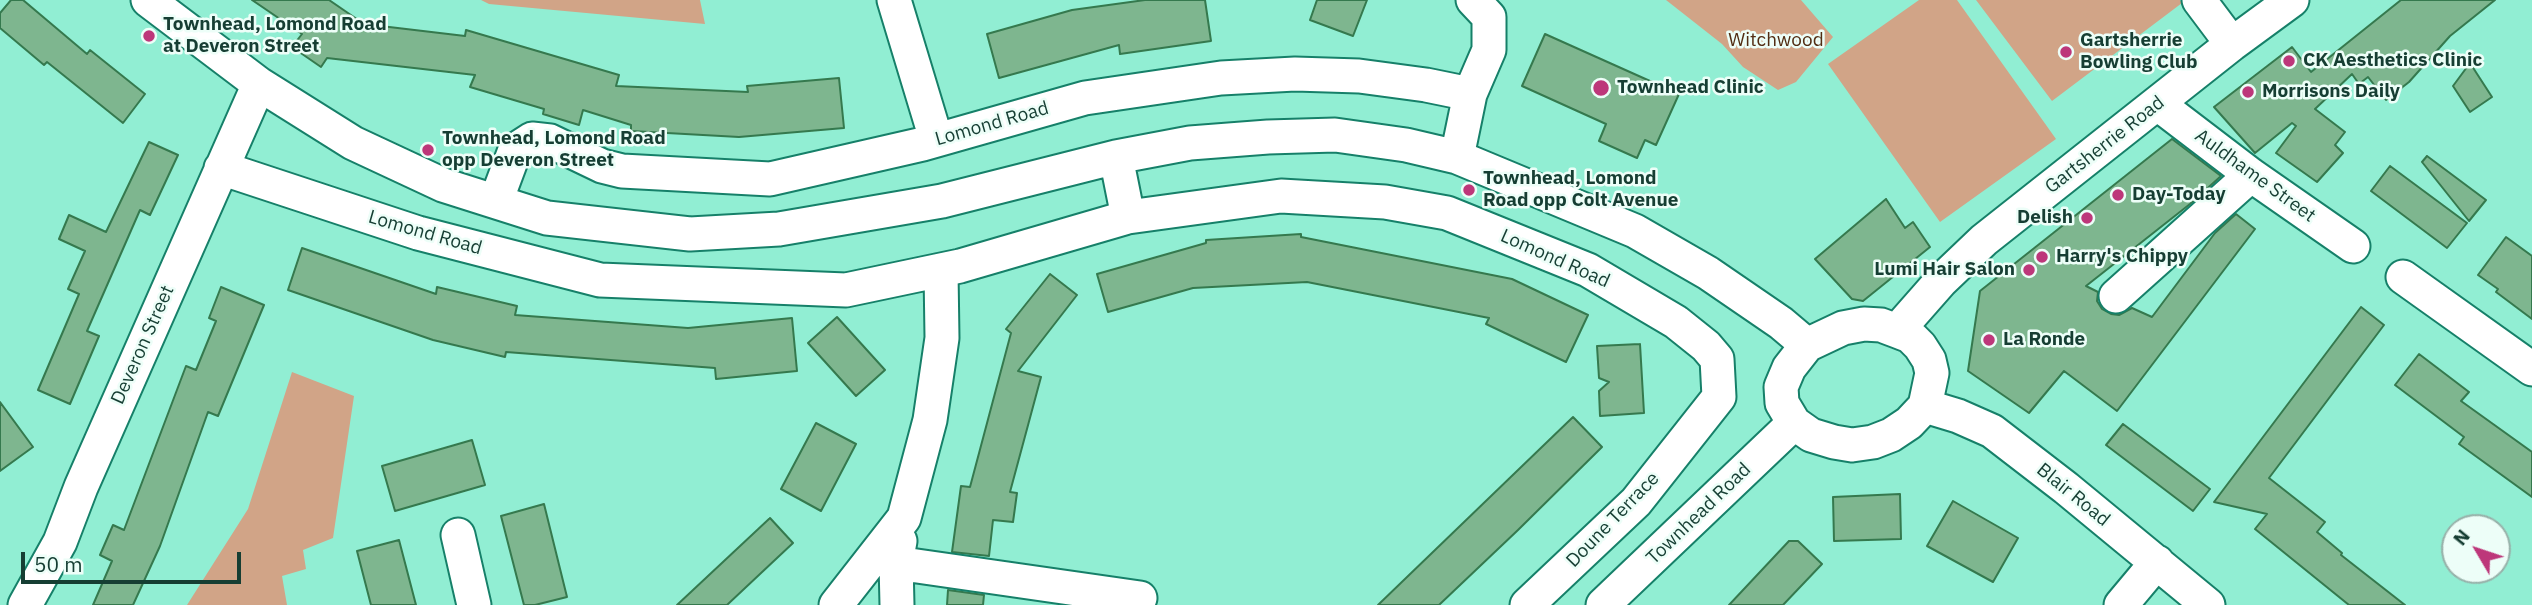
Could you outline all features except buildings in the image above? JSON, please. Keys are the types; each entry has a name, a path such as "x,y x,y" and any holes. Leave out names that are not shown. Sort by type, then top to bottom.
{"street":[{"path":"148,0 259,84 353,142 443,185 547,218 690,234 779,229 943,201 1116,157 1190,143 1335,135 1406,145 1457,157 1635,231 1708,273 1781,323 1807,345"},
{"path":"894,0 936,139"},
{"path":"1457,157 1469,94 1489,50 1489,17 1473,0"},
{"path":"2199,0 2232,44"},
{"name":"Gartsherrie Road","path":"1897,331 1941,281 1984,240 2232,44 2292,0"},
{"name":"Lomond Road","path":"496,201 515,150 532,139 550,141 602,166 622,171 770,179 936,139 1085,98 1221,78 1295,74 1359,76 1469,94"},
{"name":"Deveron Street","path":"25,605 60,542 81,486 259,84"},
{"name":"Auldhame Street","path":"2158,104 2251,175 2353,246"},
{"path":"1116,157 1128,217"},
{"name":"Lomond Road","path":"221,168 418,233 600,280 846,290 941,271 1128,217 1281,196 1385,202 1447,213 1587,270 1676,322 1706,346 1717,359 1719,397"},
{"path":"2116,296 2251,175"},
{"path":"897,605 896,563 904,518 930,420 942,338 941,271"},
{"path":"2403,277 2532,369"},
{"path":"1864,324 1881,325 1910,336 1929,360 1932,373 1926,407 1891,435 1873,442 1852,445 1811,435 1794,423 1783,403 1781,387 1789,368 1807,345 1843,328 1864,324"},
{"name":"Doune Terrace","path":"1527,605 1636,502 1719,397"},
{"name":"Blair Road","path":"1926,407 1958,416 1992,431 2208,605"},
{"name":"Townhead Road","path":"1603,605 1794,423"},
{"path":"836,605 904,518"},
{"path":"458,535 474,605"},
{"path":"2121,605 2157,562"},
{"path":"896,563 1140,598"}],"green space":[{"path":"481,0 700,0 705,24 489,4"},
{"name":"Witchwood","path":"1666,0 1801,0 1833,37 1796,82 1778,90 1743,67 1722,44"},
{"path":"1919,0 1957,0 2056,139 1940,222 1828,64"},
{"name":"Gartsherrie Bowling Club","path":"1976,0 2180,0 2182,3 2052,101"},
{"path":"292,372 354,396 333,538 303,550 306,569 282,576 287,605 187,605 248,509"}],"place":[{"name":"Townhead, Lomond Road at Deveron Street","path":"149,36"},
{"name":"Gartsherrie Bowling Club","path":"2066,52"},
{"name":"CK Aesthetics Clinic","path":"2289,61"},
{"name":"Townhead Clinic","path":"1601,88"},
{"name":"Morrisons Daily","path":"2248,92"},
{"name":"Townhead, Lomond Road opp Deveron Street","path":"428,150"},
{"name":"Townhead, Lomond Road opp Colt Avenue","path":"1469,190"},
{"name":"Day-Today","path":"2118,195"},
{"name":"Delish","path":"2087,218"},
{"name":"Harry's Chippy","path":"2042,257"},
{"name":"Lumi Hair Salon","path":"2029,270"},
{"name":"La Ronde","path":"1989,340"}]}
